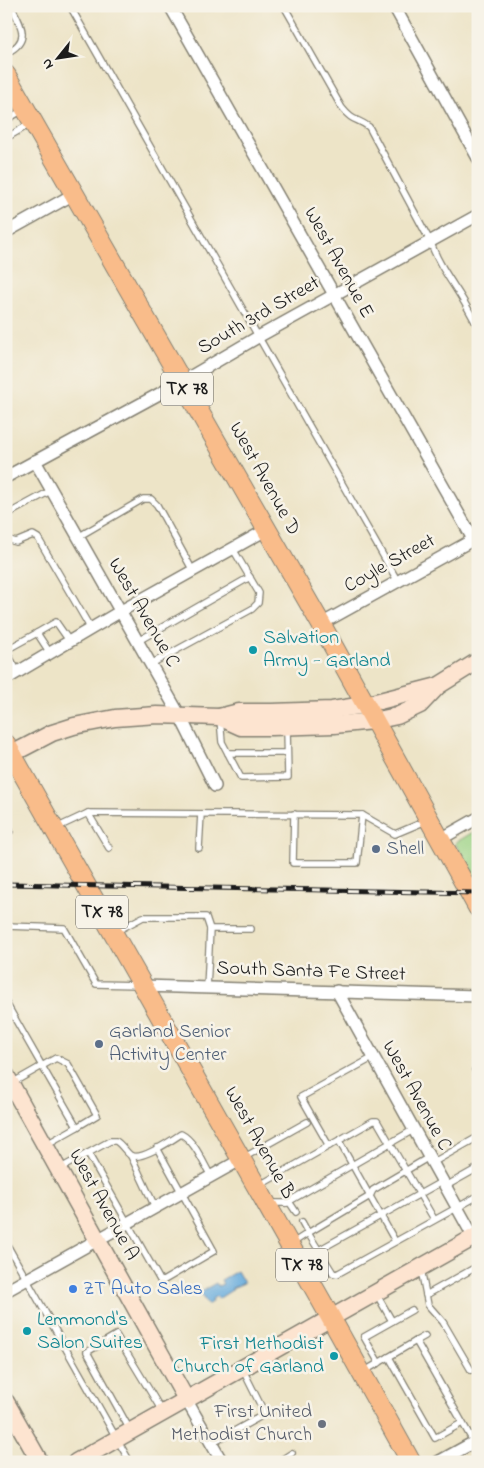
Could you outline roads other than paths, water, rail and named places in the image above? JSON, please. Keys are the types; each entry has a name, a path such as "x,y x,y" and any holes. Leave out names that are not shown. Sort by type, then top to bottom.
{"main road":[{"name":"West Avenue D","path":"6,74 320,624 478,908"},
{"name":"West Avenue B","path":"8,751 114,933 411,1462"}],"street":[{"name":"West Avenue E","path":"170,6 335,295 392,399 475,538"},
{"path":"394,6 478,158"},
{"path":"6,232 74,194"},
{"name":"South 3rd Street","path":"6,477 183,382 258,336 478,214"},
{"name":"West Avenue C","path":"35,461 180,716 215,786"},
{"path":"6,679 121,611 266,530"},
{"name":"Coyle Street","path":"320,624 475,538"},
{"path":"220,717 241,727 287,727 369,713 438,686 478,661"},
{"path":"8,751 74,726 114,718 220,717 239,712 332,710 369,713"},
{"path":"439,840 478,818"},
{"name":"South Santa Fe Street","path":"144,986 478,996"},
{"name":"West Avenue C","path":"338,991 430,1160 476,1239"},
{"name":"West Avenue A","path":"8,1081 222,1462"},
{"path":"6,1291 242,1159"},
{"path":"76,1462 420,1267 476,1239"},
{"path":"6,1402 40,1462"},
{"path":"438,1462 476,1444"}],"lane":[{"path":"6,53 14,49 21,41 23,30 11,6"},
{"path":"70,6 397,580"},
{"path":"284,6 342,108 349,117 369,127 430,241 437,259 478,327"},
{"path":"6,120 29,116"},
{"path":"6,138 29,116"},
{"path":"6,515 52,490"},
{"path":"78,537 143,499 151,499 157,505 193,571"},
{"path":"6,539 16,542 33,535 38,538 91,629"},
{"path":"151,664 252,610 258,603 259,593 233,549"},
{"path":"138,641 250,577"},
{"path":"18,672 6,650 56,622 70,642"},
{"path":"37,633 50,654"},
{"path":"220,717 222,742 241,778 288,777 287,727"},
{"path":"228,753 287,753"},
{"path":"54,829 88,813 362,815 395,834 428,820"},
{"path":"88,813 109,848"},
{"path":"199,848 201,814"},
{"path":"294,814 293,863 357,863 362,815"},
{"path":"114,933 143,917 206,918 210,929 207,988"},
{"path":"6,926 64,928 96,984 144,986"},
{"path":"210,929 251,929"},
{"path":"6,1003 77,1127"},
{"path":"8,1081 56,1058 68,1064 97,1115 45,1145"},
{"path":"329,1146 301,1097 374,1058"},
{"path":"478,1068 475,1070 478,1075"},
{"path":"262,1195 329,1146 373,1121 378,1121 434,1219"},
{"path":"242,1159 307,1122"},
{"path":"286,1203 414,1130"},
{"path":"131,1156 142,1156 181,1134 186,1136 194,1146 211,1176"},
{"path":"290,1244 370,1196 372,1190 406,1171 478,1137"},
{"path":"59,1169 110,1141 116,1141 131,1156 155,1207"},
{"path":"339,1141 394,1241"},
{"path":"88,1153 161,1282 214,1252 157,1148"},
{"path":"319,1250 420,1194 478,1168"},
{"path":"262,1195 290,1204 296,1212"},
{"path":"302,1222 333,1273 337,1274 478,1196"},
{"path":"6,1243 124,1435"},
{"path":"426,1295 478,1266"},
{"path":"420,1267 428,1305 443,1322 471,1370"},
{"path":"376,1293 392,1321"},
{"path":"379,1363 364,1337 412,1310"},
{"path":"130,1462 124,1435 87,1352 116,1336 164,1413"},
{"path":"362,1372 425,1336"},
{"path":"416,1342 476,1444"},
{"path":"389,1356 435,1438 462,1423"},
{"path":"211,1444 264,1414 242,1369"},
{"path":"278,1462 292,1454"}],"water":[{"path":"237,1271 244,1283 232,1288 232,1290 218,1299 217,1296 207,1305 200,1292 216,1283 218,1286 223,1284 221,1280"}],"railway":[{"path":"6,884 478,893"}],"place":[{"name":"Salvation Army - Garland","path":"253,650"},
{"name":"Shell","path":"376,849"},
{"name":"Garland Senior Activity Center","path":"99,1044"},
{"name":"ZT Auto Sales","path":"73,1289"},
{"name":"Lemmond's Salon Suites","path":"27,1331"},
{"name":"First Methodist Church of Garland","path":"334,1356"},
{"name":"First United Methodist Church","path":"322,1424"}]}
